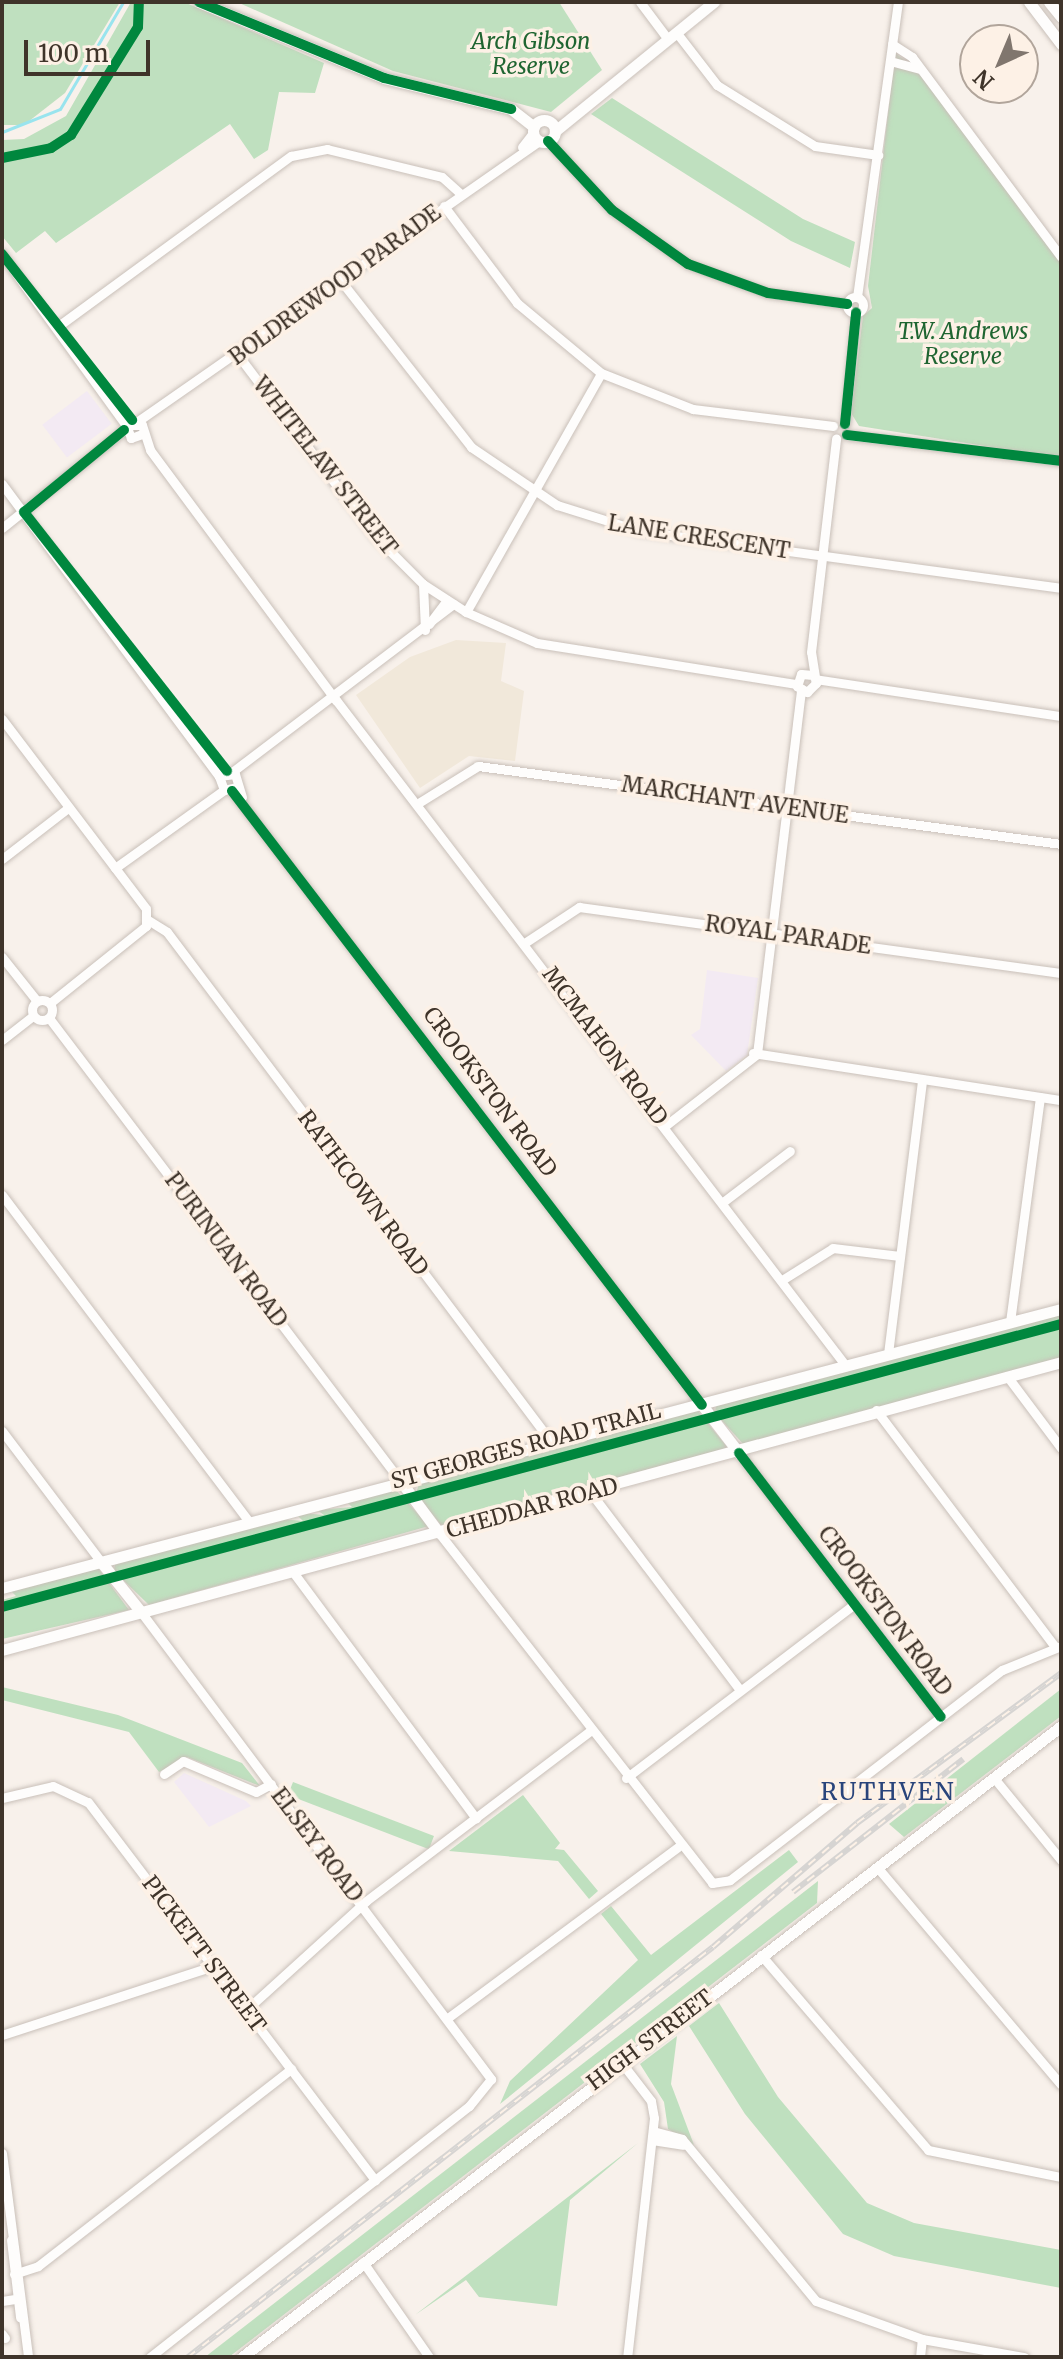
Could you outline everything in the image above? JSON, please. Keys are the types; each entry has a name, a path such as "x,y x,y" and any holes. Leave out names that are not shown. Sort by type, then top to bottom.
{"main road":[{"path":"199,2 384,78 511,109 545,131"},
{"name":"BOLDREWOOD PARADE","path":"545,131 714,2"},
{"path":"1029,2 1061,44"},
{"path":"1049,2 1061,17"},
{"path":"2,1588 1061,1309"},
{"name":"CHEDDAR ROAD","path":"2,1650 739,1453 876,1410 1061,1362"},
{"path":"702,1405 739,1453"},
{"path":"402,1483 439,1533"},
{"path":"101,1562 141,1612"},
{"name":"HIGH STREET","path":"242,2357 1061,1726"}],"street":[{"path":"640,2 717,85 815,146 878,155"},
{"path":"847,304 857,297 898,2"},
{"path":"892,44 919,69 1061,257"},
{"path":"890,61 919,69"},
{"path":"545,131 566,158 636,231 688,264 768,293 847,304 856,313"},
{"name":"BOLDREWOOD PARADE","path":"2,528 545,131"},
{"path":"57,327 291,156 327,149 442,177 461,194"},
{"path":"444,206 517,303 601,373 693,409 1061,461"},
{"name":"MCMAHON ROAD","path":"2,254 846,1366"},
{"name":"LANE CRESCENT","path":"341,281 453,427 533,492 632,529 1061,588"},
{"path":"665,1126 754,1054 856,313 863,304 857,297"},
{"name":"WHITELAW STREET","path":"238,355 375,536 423,584 456,606 537,643 1061,716"},
{"path":"115,868 456,606 478,584 601,373"},
{"name":"CROOKSTON ROAD","path":"2,484 702,1405"},
{"path":"423,584 425,630"},
{"name":"RATHCOWN ROAD","path":"2,719 115,868 147,923 173,943 552,1443"},
{"name":"MARCHANT AVENUE","path":"420,802 478,766 1061,844"},
{"path":"2,859 68,808"},
{"name":"ROYAL PARADE","path":"526,942 579,907 1061,973"},
{"path":"33,1016 49,1018 50,1003 147,923"},
{"path":"2,957 37,1001 50,1003"},
{"path":"2,1040 33,1016 37,1001"},
{"name":"PURINUAN ROAD","path":"49,1018 402,1483"},
{"path":"754,1054 786,1063 1061,1100"},
{"path":"888,1354 922,1082"},
{"path":"1010,1322 1040,1097"},
{"path":"723,1202 790,1151"},
{"path":"2,1195 250,1523"},
{"path":"782,1280 833,1248 900,1256"},
{"path":"1007,1376 1061,1448"},
{"path":"439,1533 676,1844 716,1883 1002,1670 1059,1647 876,1410"},
{"path":"2,1431 101,1562"},
{"name":"CROOKSTON ROAD","path":"739,1453 941,1717"},
{"path":"591,1493 740,1690"},
{"path":"293,1572 476,1818"},
{"path":"626,1778 854,1604"},
{"name":"ELSEY ROAD","path":"141,1612 449,2017 491,2079 478,2099 375,2180"},
{"path":"246,2010 363,1906 590,1731"},
{"path":"164,1774 183,1761 251,1790 271,1784"},
{"path":"994,1778 1061,1860"},
{"name":"PICKETT STREET","path":"2,1798 53,1786 88,1802 375,2180"},
{"path":"449,2017 676,1844"},
{"path":"877,1867 1061,2085"},
{"path":"761,1955 928,2150 1061,2177"},
{"path":"2,2035 14,2034 213,1966"},
{"path":"2,2042 14,2034"},
{"path":"621,2062 651,2101 653,2135 627,2357"},
{"path":"18,2274 291,2069"},
{"path":"653,2135 689,2149 800,2288 922,2339 1024,2357"},
{"path":"2,2153 28,2357"},
{"path":"150,2357 375,2180"},
{"path":"359,2265 429,2357"},
{"path":"2,2301 20,2298"},
{"path":"920,2357 922,2339"},
{"path":"423,2346 437,2357"}],"shaded area":[{"path":"87,391 112,424 67,457 42,425"},
{"path":"456,640 506,643 501,681 524,691 515,761 469,756 420,788 356,695 410,657"},
{"path":"707,970 758,978 747,1055 726,1071 691,1035 700,1029"},
{"path":"184,1773 251,1806 209,1827 174,1782"}],"green space":[{"path":"2,2 120,2 65,93 24,125 2,125"},
{"path":"131,2 184,2 324,63 315,93 279,92 268,150 254,159 230,124 56,243 45,231 16,253 2,236 2,140 24,139 66,116"},
{"name":"Arch Gibson Reserve","path":"237,2 559,2 602,70 551,112 393,71"},
{"name":"T.W. Andrews Reserve","path":"895,53 916,69 1061,263 1061,458 859,426 851,413 863,316 872,308 868,286"},
{"path":"612,98 803,219 855,242 850,268 791,241 591,114"},
{"path":"1061,1313 1061,1357 745,1446 715,1413 716,1404"},
{"path":"697,1410 728,1448 441,1525 416,1494 419,1483"},
{"path":"395,1489 429,1526 149,1605 114,1571 115,1564 282,1519 303,1521 297,1515 324,1515 317,1510 352,1507 347,1502"},
{"path":"98,1568 129,1610 2,1639 2,1600 16,1596 11,1591"},
{"path":"2,1687 118,1715 242,1763 260,1786 187,1757 159,1772 129,1732 2,1700"},
{"path":"1061,1689 1061,1716 904,1837 889,1824"},
{"path":"293,1782 434,1836 429,1849 288,1795"},
{"path":"523,1795 560,1843 555,1849 564,1850 598,1891 589,1899 558,1861 449,1851"},
{"path":"789,1850 798,1862 500,2104 510,2081 638,1960 601,1914 611,1906 651,1955"},
{"path":"818,1881 817,1903 229,2357 205,2357"},
{"path":"719,2003 778,2097 867,2203 914,2223 1061,2250 1061,2288 894,2256 843,2234 745,2114 689,2026"},
{"path":"677,2036 671,2084 694,2145 668,2129 664,2102 640,2064"},
{"path":"638,2143 570,2200 557,2306 479,2297 466,2280 415,2315"}],"waterway":[{"path":"2,132 60,109 123,2"}],"railway":[{"path":"188,2357 713,1947 857,1823 1061,1673"},
{"path":"793,1892 963,1759"}],"cycle path":[{"path":"2,158 51,148 71,135 138,27 139,2"},
{"path":"199,2 384,78 511,109"},
{"path":"548,141 612,210 688,264 768,293 847,304"},
{"path":"2,254 132,420"},
{"path":"845,424 856,313"},
{"path":"124,430 24,512 227,771"},
{"path":"847,435 1061,461"},
{"path":"232,791 702,1405"},
{"name":"ST GEORGES ROAD TRAIL","path":"2,1607 1061,1324"},
{"path":"739,1453 941,1717"}],"district":[{"name":"RUTHVEN","path":"888,1792"}]}
